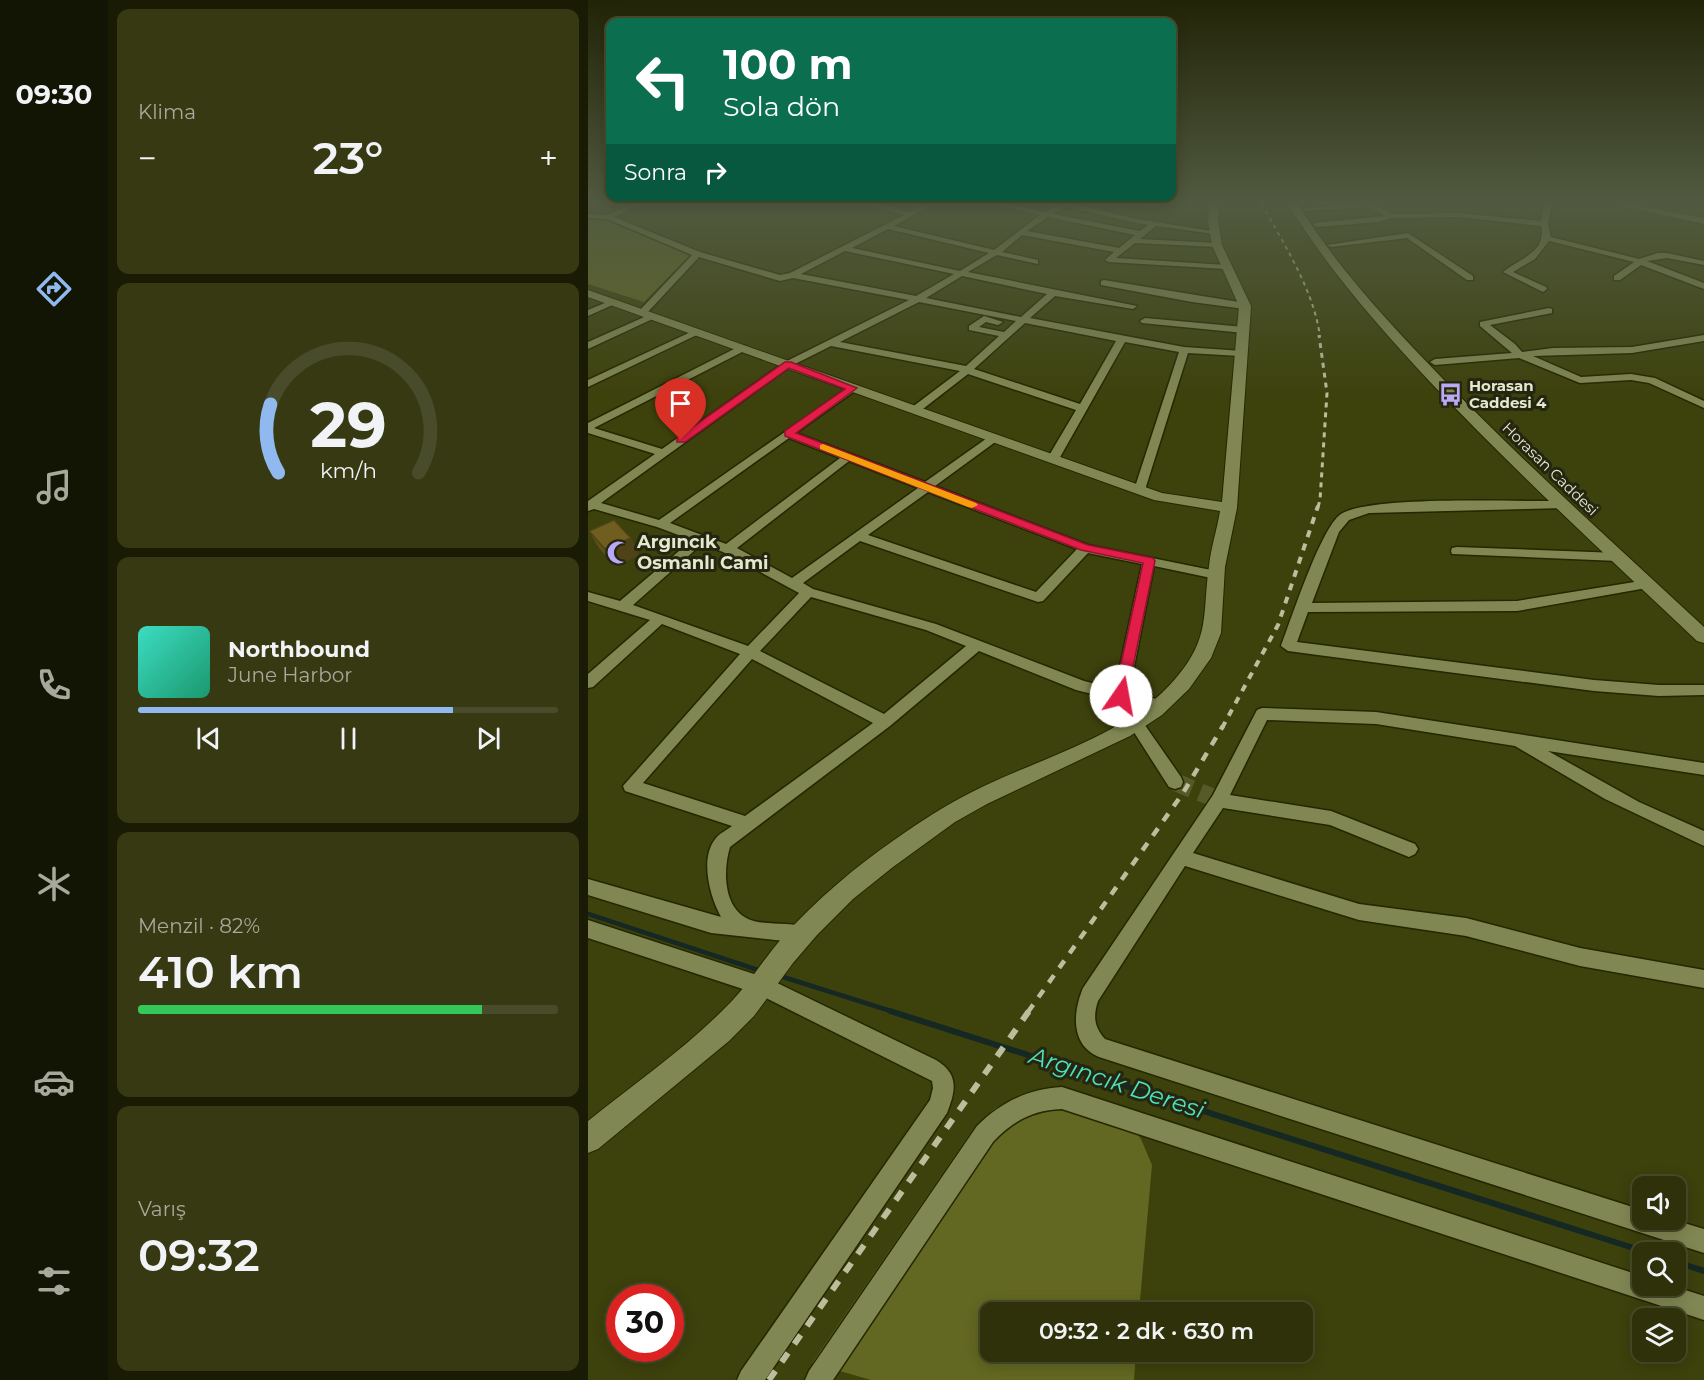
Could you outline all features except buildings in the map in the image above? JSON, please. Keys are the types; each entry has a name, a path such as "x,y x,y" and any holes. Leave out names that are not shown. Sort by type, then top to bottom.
{"street":[{"path":"588,346 649,314 685,268"},
{"path":"745,268 780,279 804,268"},
{"path":"935,268 1053,293 1133,306"},
{"path":"589,506 788,364 919,299 969,268"},
{"path":"588,1138 724,1028 764,983 795,942 826,909 866,874 946,816 989,792 1079,754 1135,722 1159,705 1191,673 1209,643 1213,622 1216,575 1229,508 1245,306 1240,291 1227,268"},
{"name":"Horasan Caddesi","path":"1336,268 1373,312 1469,413 1704,637"},
{"name":"Horasan Caddesi","path":"1351,268 1379,303 1435,362 1590,515 1704,619"},
{"path":"1456,268 1470,278"},
{"path":"1514,268 1507,273 1543,289"},
{"path":"1617,279 1630,268"},
{"path":"1658,268 1704,286"},
{"path":"794,274 1020,322 1184,350 1240,353"},
{"path":"1104,283 1169,293 1201,301 1245,306"},
{"path":"588,293 1140,490 1175,501 1229,508"},
{"path":"915,410 967,370 1053,293"},
{"path":"588,313 615,302"},
{"path":"1550,311 1483,324 1512,346 1519,355 1536,360 1567,376 1580,380 1630,377 1651,380 1704,405"},
{"path":"1005,335 972,328 984,319 1020,322"},
{"path":"1145,321 1244,330"},
{"path":"588,384 698,332"},
{"path":"1435,362 1553,351 1632,350 1704,338"},
{"path":"1053,459 1122,339"},
{"path":"830,343 967,370 1082,408"},
{"path":"588,429 743,348"},
{"path":"1140,490 1184,350"},
{"path":"661,524 852,388"},
{"path":"588,429 663,453"},
{"path":"788,434 1085,548 1216,575"},
{"path":"793,584 994,438"},
{"path":"728,549 848,457"},
{"path":"1563,505 1426,506 1368,509 1352,513 1335,525 1288,646 1397,663 1610,689 1660,692 1704,690"},
{"path":"589,506 661,524 728,549 808,592 931,627 1081,687 1159,705"},
{"path":"858,537 1038,598 1085,548"},
{"path":"623,606 700,539"},
{"path":"1457,551 1618,557"},
{"path":"1121,696 1149,561"},
{"path":"1304,607 1517,606 1647,584"},
{"path":"747,824 631,786 750,652 808,592"},
{"path":"588,596 660,618 750,652 885,722"},
{"path":"588,683 660,618"},
{"path":"745,928 723,905 716,888 715,876 722,843 885,722 977,645"},
{"path":"1704,769 1376,718 1262,714 1219,800 1087,1002 1084,1018 1088,1034 1099,1047 1704,1241"},
{"path":"1135,722 1175,782"},
{"path":"1516,739 1582,780 1672,826 1704,839"},
{"path":"1219,800 1330,818 1409,849"},
{"path":"1180,857 1359,912 1466,927 1580,957 1704,980"},
{"path":"588,887 711,924 745,928 795,942"},
{"path":"588,928 764,983 941,1075 944,1088 939,1105 750,1380"},
{"path":"818,1380 985,1134 1013,1110 1047,1098 1062,1098 1704,1308"}],"green space":[{"path":"588,268 677,268 644,302 588,284"},
{"path":"1024,1097 1133,1129 1141,1139 1152,1165 1140,1302 980,1302 980,1362 1135,1362 1134,1380 871,1380 812,1363 973,1129 995,1108"}],"waterway":[{"name":"Argıncık Deresi","path":"588,914 761,971"},
{"name":"Argıncık Deresi","path":"780,976 894,1012"},
{"name":"Argıncık Deresi","path":"890,1011 1632,1248"},
{"name":"Argıncık Deresi","path":"1686,1265 1704,1271"}],"tunnel":[{"path":"1175,782 1219,800"}],"railway":[{"path":"1296,268 1312,302 1320,337"},
{"path":"1318,507 1327,393 1319,335"},
{"path":"1222,728 1278,625 1318,506"},
{"path":"1028,1012 1183,793 1223,726"},
{"path":"769,1380 1029,1011"}],"slow traffic":[{"path":"823,447 972,505"}],"place":[{"name":"Horasan Caddesi 4","path":"1451,395"},
{"name":"Argıncık Osmanlı Cami","path":"619,552"}],"route":[{"path":"681,440 788,364 852,388 788,434 1085,548 1149,561 1121,696"}]}
